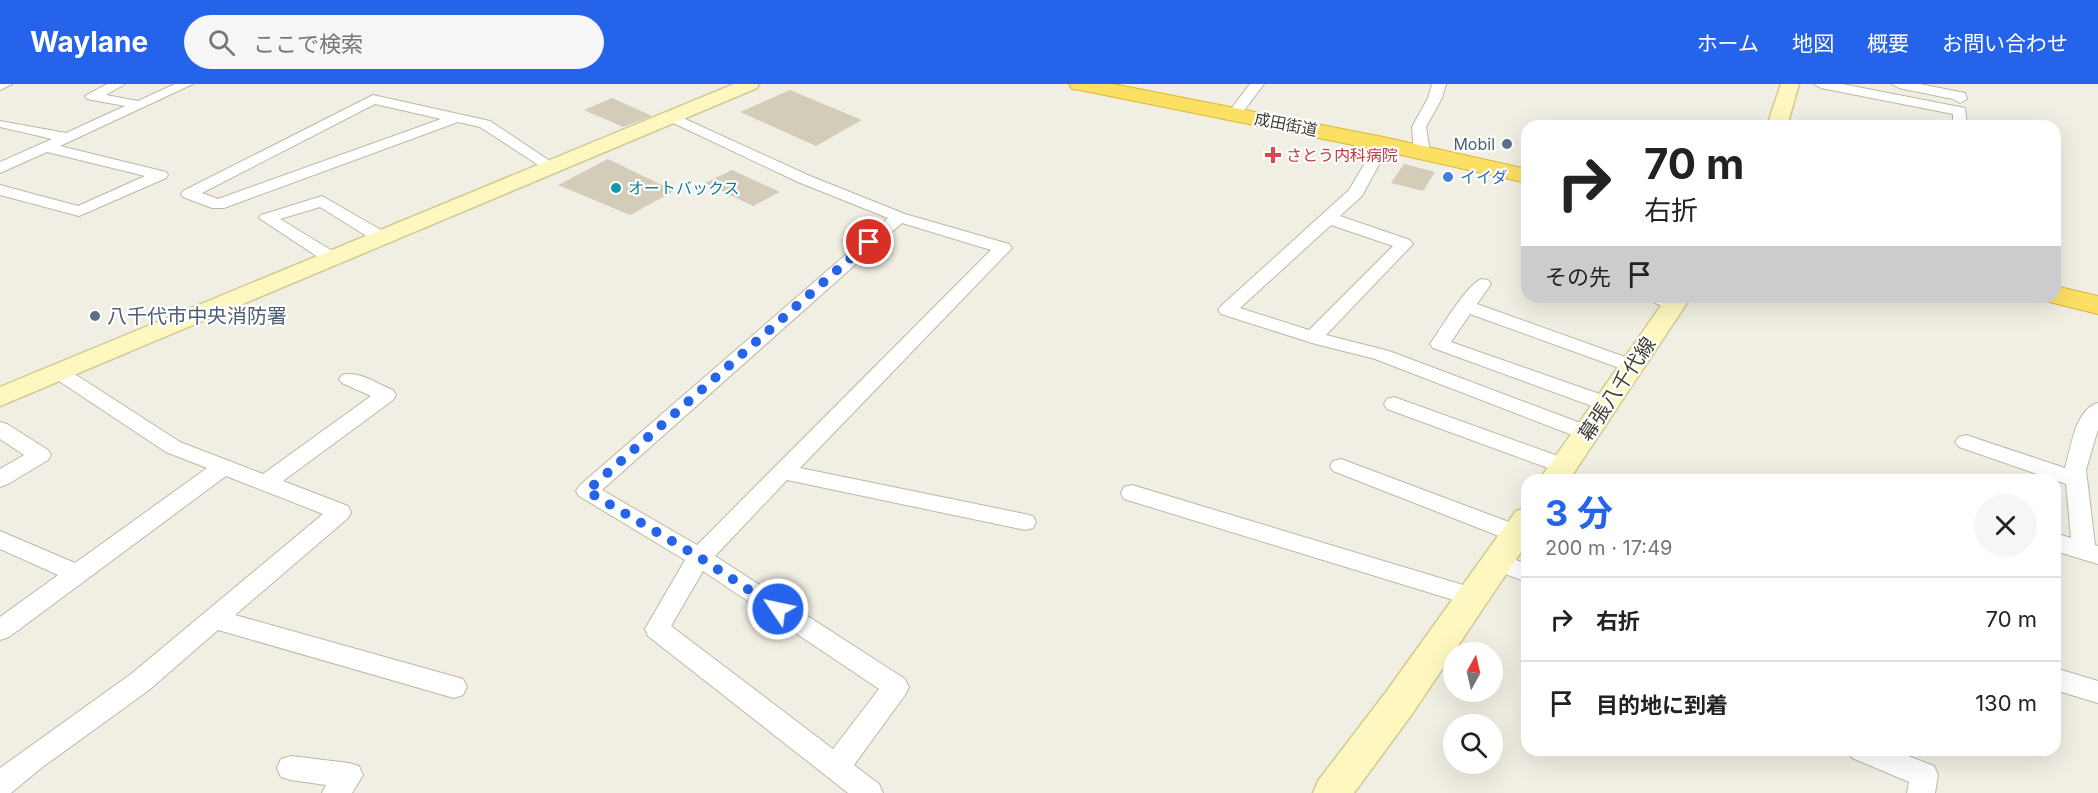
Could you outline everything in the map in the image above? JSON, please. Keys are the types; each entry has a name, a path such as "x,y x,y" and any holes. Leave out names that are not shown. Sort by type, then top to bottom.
{"highway":[{"name":"成田街道","path":"1089,85 1422,152 1521,175"},
{"path":"2061,296 2098,305"}],"street":[{"path":"0,86 5,84"},
{"path":"118,84 92,96 139,105"},
{"path":"0,168 186,84"},
{"path":"0,397 750,84"},
{"path":"1234,114 1257,84"},
{"path":"1422,152 1419,127 1435,99 1439,84"},
{"path":"1779,120 1790,84"},
{"path":"1821,84 1869,89 1960,111"},
{"path":"1899,84 1960,96 1960,120"},
{"path":"456,118 218,204 189,194 373,99 485,124 551,167"},
{"path":"672,117 804,179 899,217 1003,248 699,557 657,629 869,793"},
{"path":"3,124 65,137"},
{"path":"1383,144 1356,193 1227,310 1313,337 1382,355 1587,433"},
{"path":"0,190 79,212 160,175 44,147"},
{"path":"333,259 267,218 322,201 382,238"},
{"path":"836,767 896,687 699,557 587,491 899,217"},
{"path":"1313,337 1404,244 1330,219"},
{"path":"1482,284 1440,344 1607,404"},
{"name":"幕張八千代線","path":"1559,473 1632,366 1668,303"},
{"path":"1466,306 1632,366"},
{"path":"0,785 30,760 140,682 340,512 173,447 60,373"},
{"path":"265,483 386,395 349,379"},
{"path":"1394,404 1559,473"},
{"path":"2061,544 2091,553 2075,470 2091,418 2098,410"},
{"path":"0,429 40,455 0,479"},
{"path":"1966,442 2059,474"},
{"path":"1341,466 1521,527"},
{"path":"0,630 224,467"},
{"path":"783,471 1025,522"},
{"path":"2061,475 2076,480"},
{"path":"1131,493 1473,597"},
{"path":"1332,793 1399,703 1473,597 1512,567 1521,531"},
{"path":"0,539 77,574"},
{"path":"213,619 454,687"},
{"path":"2061,681 2098,692"},
{"path":"1877,756 1924,775 1921,793"},
{"path":"291,768 349,776 336,793"}],"building":[{"path":"790,90 862,120 816,146 740,112"},
{"path":"612,98 652,116 623,127 584,110"},
{"name":"オートバックス","path":"608,159 674,191 630,215 558,185"},
{"path":"1404,164 1435,172 1423,191 1391,183"},
{"path":"732,170 780,192 753,206 705,183"}],"place":[{"name":"Mobil","path":"1507,144"},
{"name":"さとう内科病院","path":"1273,155"},
{"name":"イイダ","path":"1448,177"},
{"name":"オートバックス","path":"616,188"},
{"name":"八千代市中央消防署","path":"95,316"}],"route":[{"path":"778,609 699,557 587,491 869,242"}]}
